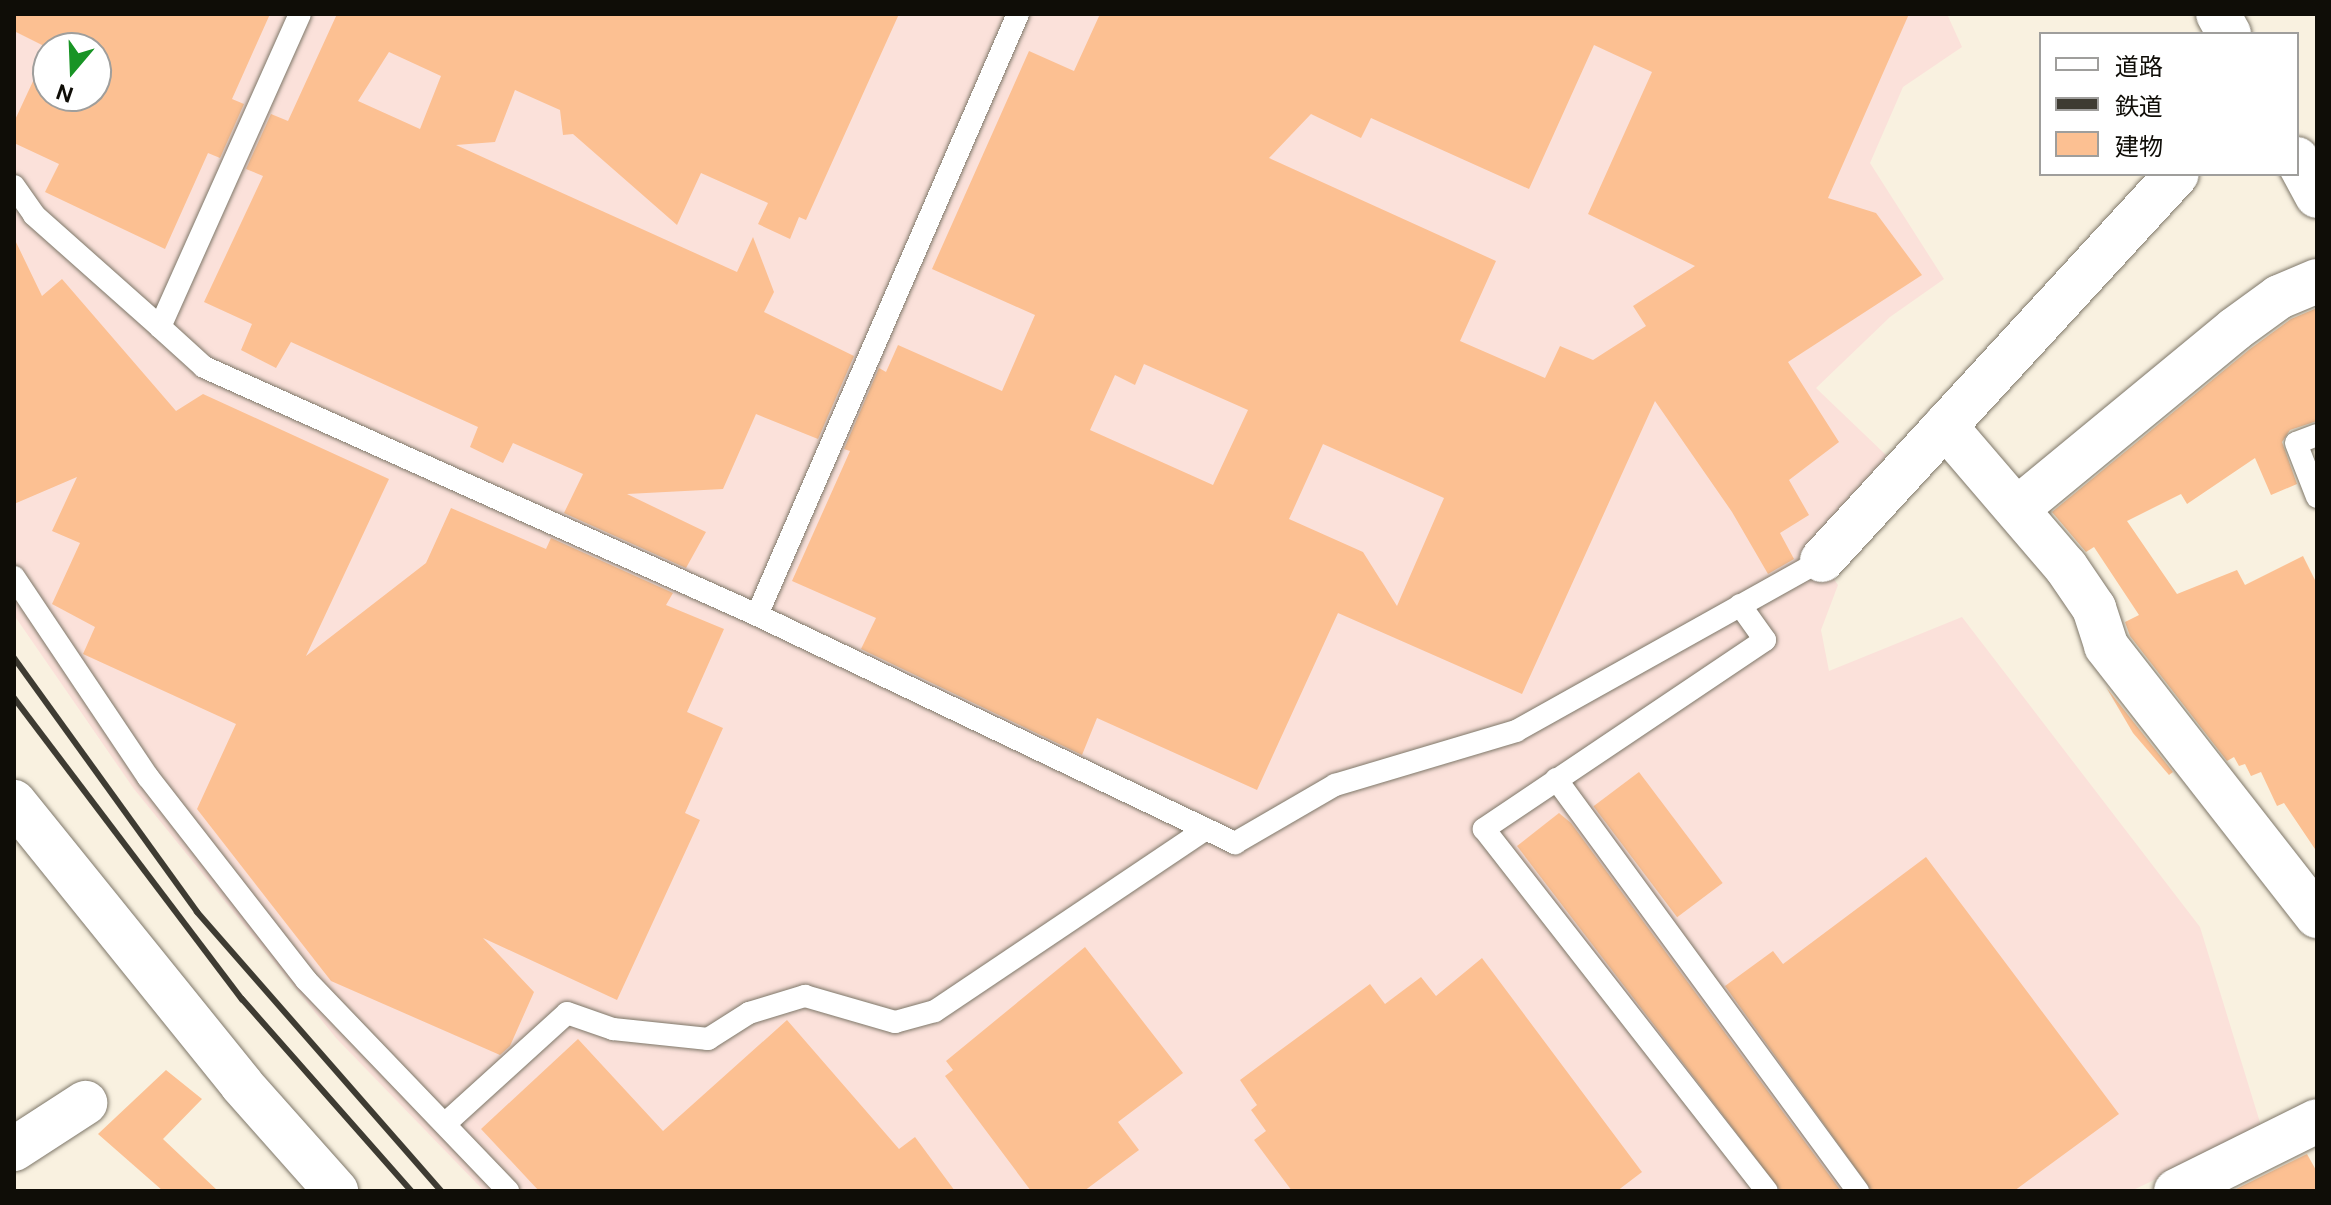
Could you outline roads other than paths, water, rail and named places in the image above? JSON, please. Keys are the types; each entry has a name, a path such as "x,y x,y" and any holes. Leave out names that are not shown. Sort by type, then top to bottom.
{"street":[{"path":"2218,14 2228,32"},
{"path":"2299,163 2317,196"},
{"path":"1822,560 2175,176"},
{"path":"2018,508 2235,329 2279,297 2317,281"},
{"path":"1945,426 2018,508 2094,608 2106,646 2317,916"},
{"path":"14,802 242,1085 336,1191"},
{"path":"14,1149 85,1103"},
{"path":"2176,1191 2317,1121"}],"lane":[{"path":"160,327 300,14"},
{"path":"757,615 1018,14"},
{"path":"14,186 34,215 204,367 757,615 1235,843 1335,785 1516,731 1822,560"},
{"path":"2317,435 2296,443 2317,497"},
{"path":"14,577 148,777 306,980 447,1122 508,1191"},
{"path":"1740,605 1765,640 1484,829 1767,1191"},
{"path":"1556,779 1858,1191"},
{"path":"447,1122 567,1013 613,1029 708,1039 749,1013 805,996 895,1022 935,1011 1206,829"}],"railway":[{"path":"14,658 197,912 441,1191"},
{"path":"14,698 242,999 411,1191"}]}
